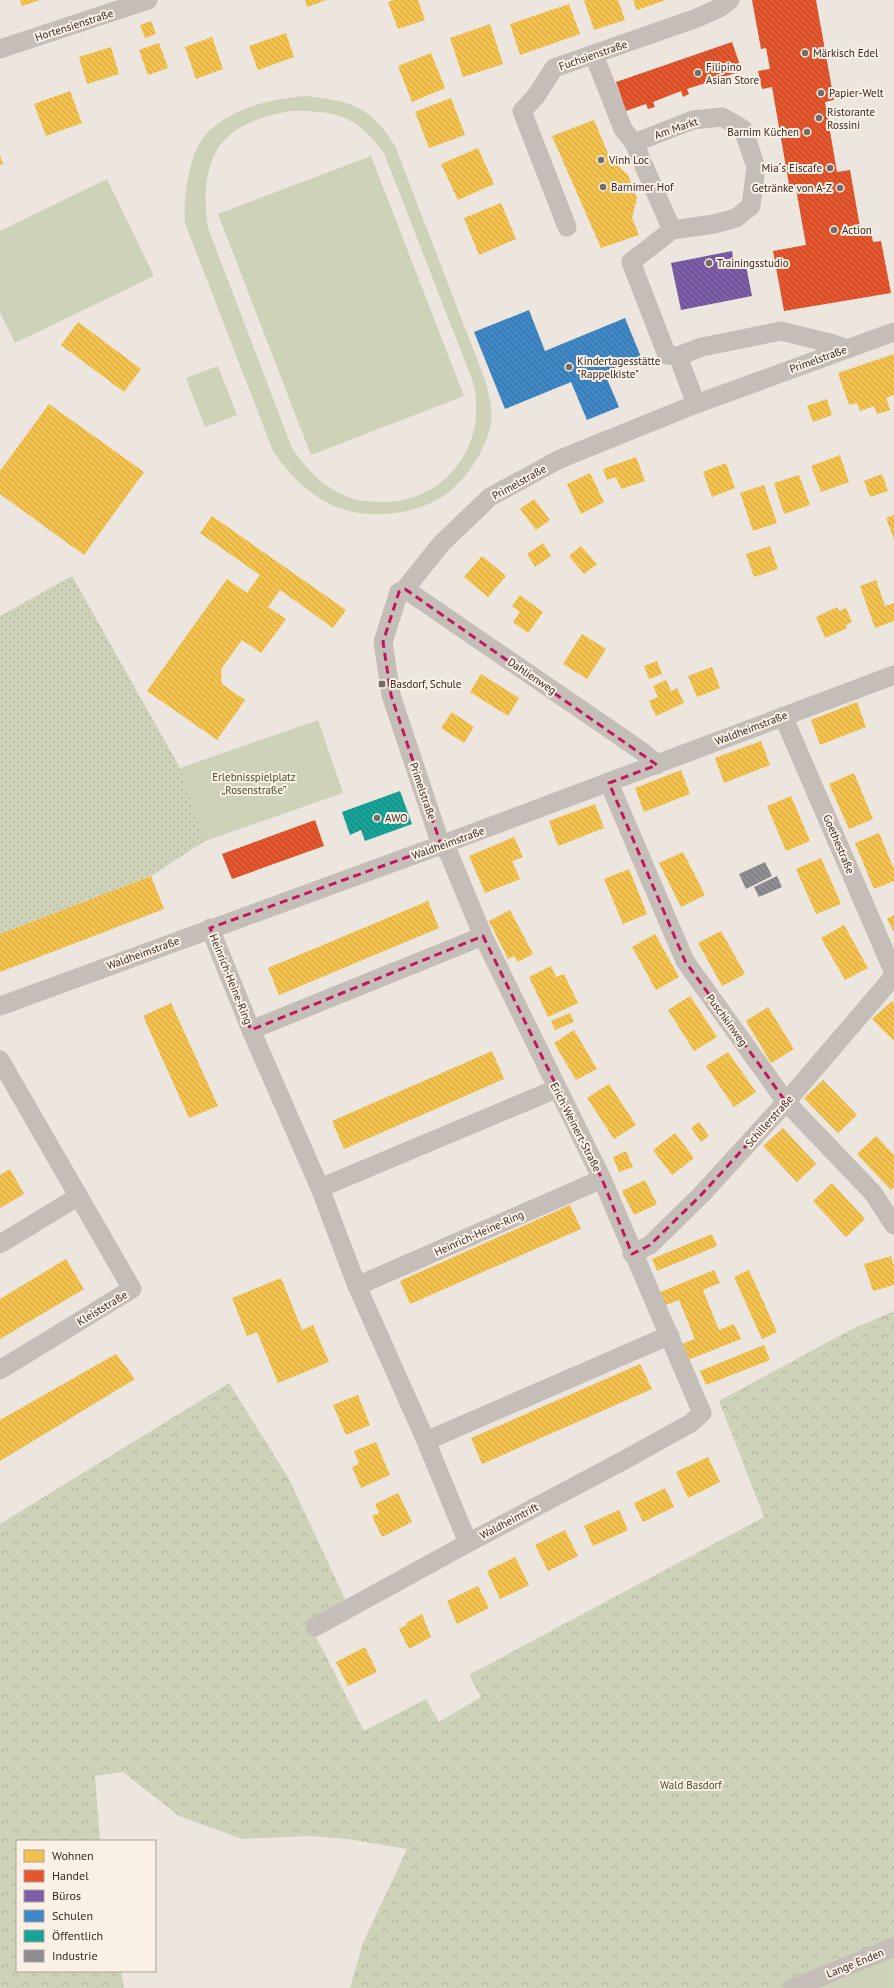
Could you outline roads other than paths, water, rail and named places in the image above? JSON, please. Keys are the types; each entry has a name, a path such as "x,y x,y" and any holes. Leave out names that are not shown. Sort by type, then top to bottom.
{"street":[{"name":"Hortensienstraße","path":"0,49 148,0"},
{"name":"Fuchsienstraße","path":"567,227 522,111 536,96 554,68 697,18 721,7 730,0"},
{"path":"594,55 622,129 634,143 672,230"},
{"name":"Am Markt","path":"634,143 693,120 722,117 743,129 756,167 752,206 736,218 714,224 672,230 631,262 667,355 678,356"},
{"path":"696,404 678,356 702,347 781,331 834,344 846,349"},
{"name":"Primelstraße","path":"441,845 391,695 382,642 399,592 405,589 442,544 490,497 560,459 696,404 894,332"},
{"name":"Dahlienweg","path":"405,589 643,752 657,765"},
{"name":"Waldheimstraße","path":"0,1006 609,783 783,716 893,680"},
{"name":"Goethestraße","path":"783,716 894,974"},
{"name":"Puschkinweg","path":"609,783 685,961 786,1102 873,1193 894,1225"},
{"name":"Erich-Weinert-Straße","path":"441,845 449,854 483,936 556,1089 602,1179 632,1254 670,1335 702,1413"},
{"name":"Heinrich-Heine-Ring","path":"210,928 251,1030 320,1188 357,1286 426,1440 468,1543"},
{"name":"Heinrich-Heine-Ring","path":"251,1030 483,936"},
{"name":"Schillerstraße","path":"632,1254 650,1245 684,1212 786,1102 894,974"},
{"name":"Kleiststraße","path":"0,1060 132,1289 0,1370"},
{"path":"320,1188 556,1089"},
{"name":"Heinrich-Heine-Ring","path":"357,1286 602,1179"},
{"path":"0,1244 79,1196"},
{"path":"426,1440 670,1335"},
{"name":"Waldheimtrift","path":"315,1627 468,1543 628,1458 691,1423 702,1413"},
{"name":"Lange Enden","path":"793,1988 894,1948"}],"place":[{"name":"Märkisch Edel","path":"805,53"},
{"name":"Filipino Asian Store","path":"698,73"},
{"name":"Papier-Welt","path":"821,93"},
{"name":"Ristorante Rossini","path":"819,118"},
{"name":"Barnim Küchen","path":"807,132"},
{"name":"Vinh Loc","path":"601,160"},
{"name":"Mia´s Eiscafe","path":"830,168"},
{"name":"Barnimer Hof","path":"603,187"},
{"name":"Getränke von A-Z","path":"840,188"},
{"name":"Action","path":"834,230"},
{"name":"Trainingsstudio","path":"709,263"},
{"name":"Kindertagesstätte \"Rappelkiste\"","path":"569,367"},
{"name":"Basdorf, Schule","path":"382,684"},
{"name":"AWO","path":"377,818"}],"park label":[{"name":"Erlebnisspielplatz „Rosenstraße”","path":"254,783"},
{"name":"Wald Basdorf","path":"691,1785"}]}
